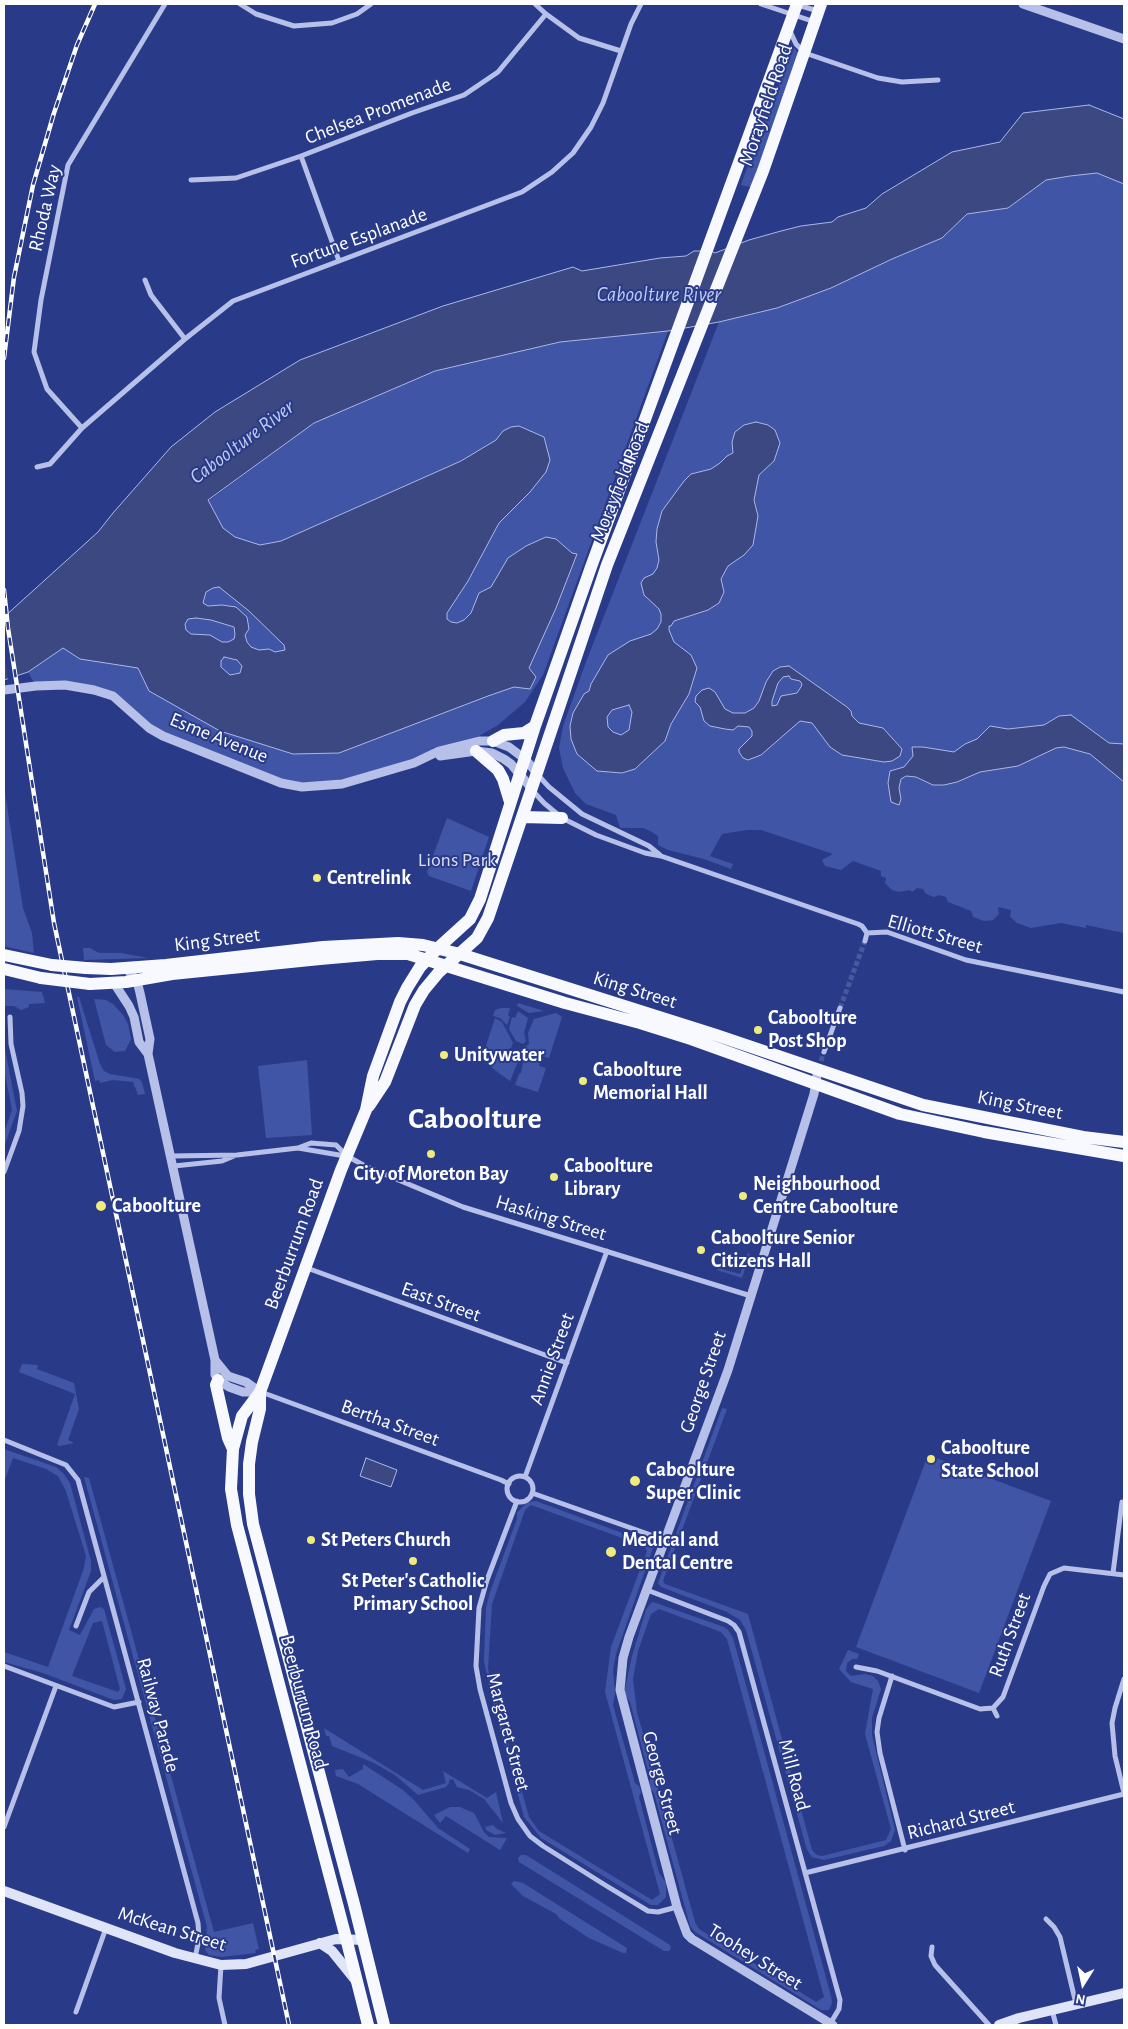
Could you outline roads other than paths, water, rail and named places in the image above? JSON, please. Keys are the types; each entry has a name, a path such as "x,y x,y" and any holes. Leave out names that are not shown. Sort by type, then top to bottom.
{"main road":[{"name":"Morayfield Road","path":"427,959 468,922 474,912 535,726 591,567 795,7"},
{"name":"Morayfield Road","path":"447,965 476,938 488,918 607,565 747,214 818,12"},
{"path":"493,741 504,735 524,733 535,726"},
{"path":"476,751 498,770 503,779 510,802"},
{"path":"522,817 562,818"},
{"name":"King Street","path":"4,955 38,963 86,968 126,968 323,947 423,945 460,954 716,1035 820,1065 912,1102 1083,1137 1124,1142"},
{"name":"King Street","path":"4,968 41,978 90,984 137,981 172,974 377,954 408,954 565,1003 692,1039 890,1111 927,1120 1124,1156"},
{"name":"Beerburrum Road","path":"368,2025 234,1513 231,1476 233,1449 242,1416 260,1392 347,1156 366,1110 373,1076 400,1002 411,980 427,959"},
{"name":"Beerburrum Road","path":"366,1110 385,1082 415,1005 432,980 447,965"},
{"path":"218,1380 216,1385 228,1438 233,1449"},
{"name":"Beerburrum Road","path":"260,1392 260,1409 252,1442 249,1471 249,1494 253,1524 384,2025"},
{"name":"McKean Street","path":"4,1891 195,1959 221,1965 246,1964 320,1943 346,1938 363,1940"},
{"path":"320,1943 332,1951 358,1984"},
{"path":"999,2025 1124,1993"}],"street":[{"name":"Rhoda Way","path":"82,428 48,389 34,352 42,291 68,166 166,4"},
{"path":"240,4 256,14 294,26 332,24 357,14 371,4"},
{"path":"535,4 579,38 621,51"},
{"name":"Fortune Esplanade","path":"37,467 50,464 82,428 185,339 233,301 522,192 552,172 572,153 591,127 603,102 631,24 641,4"},
{"path":"761,4 795,7 818,12"},
{"path":"1022,4 1124,39"},
{"path":"795,7 818,12"},
{"name":"Chelsea Promenade","path":"191,180 236,178 301,156 464,95 498,72 546,14"},
{"path":"789,27 796,44 804,53 890,80 914,82 938,80"},
{"path":"301,156 339,261"},
{"path":"145,280 151,295 185,339"},
{"name":"Esme Avenue","path":"4,690 65,685 94,690 113,696 149,728 163,736 281,783 302,787 342,784 430,757 476,751 504,759 532,789"},
{"name":"Esme Avenue","path":"430,757 439,752 468,743 493,741 510,747 537,773"},
{"name":"Elliott Street","path":"537,773 549,787 582,814 649,846 661,856"},
{"name":"Elliott Street","path":"532,789 544,803 562,818 596,835 858,924 867,933 887,932 966,960 1124,992"},
{"path":"865,941 867,933"},
{"path":"126,968 137,981 150,1039 148,1054 172,1156 215,1360 214,1371 218,1380 230,1387 242,1392 260,1392"},
{"path":"114,983 129,1006 134,1017 139,1042 148,1054"},
{"path":"824,1052 840,1008"},
{"path":"4,1172 19,1132 23,1106 11,1044 10,1018"},
{"name":"George Street","path":"677,1908 620,1690 623,1658 728,1370 816,1085 820,1065"},
{"name":"Hasking Street","path":"298,1148 310,1143 336,1145 347,1156 365,1166 446,1200 751,1296"},
{"path":"172,1156 237,1155 298,1148 347,1156"},
{"path":"174,1166 222,1161 237,1155"},
{"name":"Annie Street","path":"525,1477 607,1250"},
{"name":"East Street","path":"305,1268 567,1363"},
{"path":"215,1360 228,1376 246,1382 260,1392"},
{"name":"Bertha Street","path":"260,1392 508,1484"},
{"name":"Railway Parade","path":"4,1440 66,1465 78,1480 198,1923 199,1939 195,1959"},
{"path":"515,1477 525,1477 533,1485 532,1493 528,1499 516,1501 509,1494 508,1484 515,1477"},
{"path":"532,1493 665,1540"},
{"name":"Margaret Street","path":"516,1501 487,1580 479,1608 476,1666 480,1689 511,1801 522,1825 530,1836 543,1846 648,1911 658,1912 677,1908"},
{"path":"1122,1502 1113,1573 1124,1575"},
{"name":"Ruth Street","path":"993,1708 1003,1697 1047,1578 1054,1571 1064,1568 1113,1573"},
{"path":"76,1626 89,1592 104,1577"},
{"name":"Mill Road","path":"647,1590 728,1621 739,1632 840,2000 832,2025"},
{"path":"4,1666 114,1707 139,1702"},
{"path":"856,1667 867,1668 892,1676 980,1709 993,1708 997,1716"},
{"path":"892,1676 879,1718 878,1732 880,1753 905,1850"},
{"path":"1124,1679 1115,1708 1112,1730 1124,1794"},
{"path":"4,1827 56,1686"},
{"name":"Richard Street","path":"805,1874 1124,1794"},
{"name":"Toohey Street","path":"677,1908 684,1927 692,1938 832,2025"},
{"path":"1046,1920 1054,1927 1060,1937 1076,2004"},
{"path":"76,2012 106,1928"},
{"path":"932,1947 935,1965 989,2025"},
{"path":"221,1965 219,1998 225,2025"},
{"path":"1052,2010 1056,2025"}],"water":[{"name":"Caboolture River","path":"1089,105 1124,119 1124,184 1097,173 1046,180 1008,208 967,214 942,238 831,288 777,308 719,322 668,331 560,342 435,371 314,423 208,500 223,528 235,537 260,545 281,541 461,461 496,440 503,431 511,427 519,426 544,437 550,460 546,472 530,492 499,523 468,581 447,613 447,619 451,622 457,623 464,620 471,613 479,593 491,587 508,558 526,546 546,537 556,539 572,553 577,554 556,608 529,668 536,677 530,689 514,687 339,753 293,754 220,731 149,691 138,668 80,659 63,648 28,672 4,680 4,617 98,532 171,447 215,412 300,360 443,306 573,267 582,271 660,258 686,256 694,251 711,251 715,253 749,240 781,231 832,222 838,217 866,208 882,194 952,152 1000,142 1023,113","holes":["219,587 249,611 284,645 285,650 275,652 269,649 259,650 251,647 245,635 249,629 247,617 236,607 208,606 203,603 206,592","188,619 211,620 234,627 234,639 222,642 210,635 191,634 186,630 185,624","224,657 237,660 242,666 240,673 230,675 221,667 221,661"]},
{"path":"756,422 768,425 775,430 780,443 774,461 759,475 754,500 758,516 753,545 744,555 728,566 721,579 724,592 719,603 708,610 674,621 669,626 674,642 691,655 697,668 689,694 671,724 665,741 635,769 622,773 597,771 577,754 571,739 570,726 573,713 584,694 589,691 608,655 630,641 651,634 657,629 661,622 661,614 659,609 644,595 641,583 644,578 653,574 657,568 659,560 656,542 657,529 662,511 691,474 711,469 733,453 732,442 735,432 744,425","holes":["629,705 632,712 629,730 621,735 613,732 608,727 607,717 612,710"]},
{"path":"789,666 847,707 859,723 883,728 902,749 900,756 892,761 884,762 842,755 830,747 812,723 800,721 761,755 748,760 743,758 739,749 752,736 752,731 749,727 738,726 733,730 710,726 704,721 700,707 695,702 696,696 702,690 709,688 715,692 725,709 733,713 745,713 754,708 759,701 766,682 773,671 780,667","holes":["789,676 791,679 800,681 802,684 797,693 781,696 777,705 772,706 778,683 783,677"]},
{"path":"1071,715 1109,743 1124,744 1124,782 1090,754 1064,747 1056,748 1018,766 980,772 957,782 944,785 933,785 916,777 906,776 901,779 899,788 901,799 899,805 891,802 888,783 890,771 904,767 913,756 912,747 954,752 965,744 977,739 990,726 1008,729 1044,725 1059,716"},
{"path":"366,1458 397,1470 391,1487 360,1476"}],"tunnel":[{"path":"840,1008 865,941"},
{"path":"821,1061 824,1052"}],"railway":[{"path":"4,358 14,277 33,185 54,113 77,45 95,4"},
{"path":"4,590 8,628 54,923 289,2025"}],"place":[{"name":"Centrelink","path":"317,878"},
{"name":"Caboolture Post Shop","path":"758,1030"},
{"name":"Unitywater","path":"444,1055"},
{"name":"Caboolture Memorial Hall","path":"583,1081"},
{"name":"City of Moreton Bay","path":"431,1154"},
{"name":"Caboolture Library","path":"554,1177"},
{"name":"Neighbourhood Centre Caboolture","path":"743,1196"},
{"name":"Caboolture","path":"101,1206"},
{"name":"Caboolture Senior Citizens Hall","path":"701,1250"},
{"name":"Caboolture State School","path":"931,1459"},
{"name":"Caboolture Super Clinic","path":"635,1481"},
{"name":"St Peters Church","path":"311,1540"},
{"name":"Medical and Dental Centre","path":"611,1552"},
{"name":"St Peter's Catholic Primary School","path":"413,1561"}],"district":[{"name":"Caboolture","path":"475,1119"}],"park label":[{"name":"Lions Park","path":"457,860"}]}
